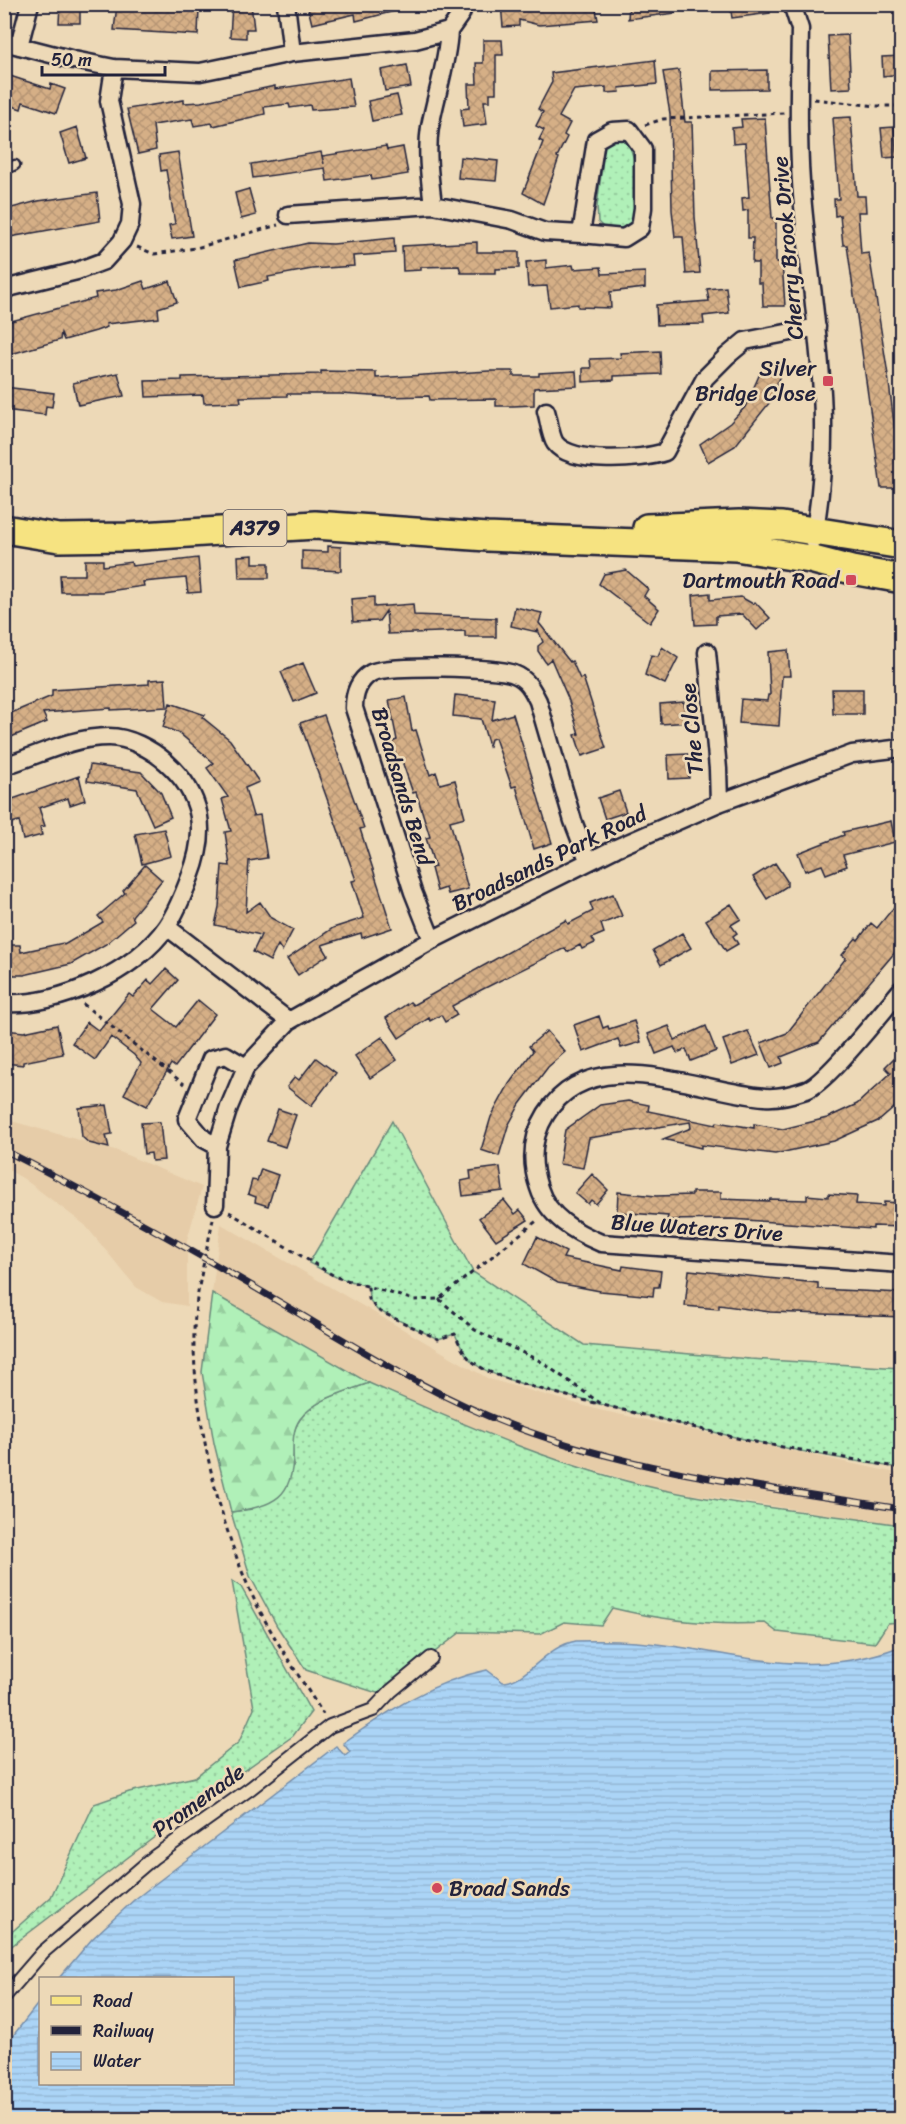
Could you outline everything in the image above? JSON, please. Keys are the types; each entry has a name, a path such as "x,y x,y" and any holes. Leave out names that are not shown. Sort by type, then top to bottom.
{"main road":[{"name":"A379","path":"556,540 648,527 739,524 815,529 902,545"},
{"name":"A379","path":"4,530 59,538 127,537 315,525 556,540 736,547 810,559 902,579"}],"street":[{"path":"30,4 12,44 114,68 200,72 292,53 355,49 415,40 449,31"},
{"path":"286,4 292,53"},
{"path":"433,205 429,171 430,128 447,58 449,31 461,14 464,4"},
{"name":"Cherry Brook Drive","path":"792,4 800,29 802,204 824,383 823,475 810,559"},
{"path":"4,289 77,271 104,261 122,241 130,224 132,204 109,101 114,68"},
{"path":"288,215 433,205 512,220 545,232 624,238 640,228 643,208 643,149 629,130 612,131 596,140 581,234"},
{"path":"546,411 554,442 564,452 624,459 665,452 705,378 745,341 817,327"},
{"name":"The Close","path":"707,652 719,803"},
{"name":"Broadsands Bend","path":"432,940 413,892 354,708 354,696 361,682 369,674 393,667 497,671 514,674 529,683 538,701 573,821 588,860"},
{"path":"4,766 60,745 110,737 131,740 160,756 189,786 198,809 201,840 194,868 167,927 139,955 112,974 75,993 32,1002 4,1003"},
{"name":"Broadsands Park Road","path":"215,1205 217,1146 229,1107 246,1067 288,1021 432,940 588,860 719,803 852,754 902,748"},
{"path":"167,927 288,1021"},
{"name":"Blue Waters Drive","path":"902,989 831,1072 808,1090 767,1097 628,1074 599,1076 570,1089 552,1104 538,1126 533,1146 533,1170 541,1194 550,1210 577,1233 601,1243 902,1264"},
{"path":"217,1146 204,1139 187,1119 196,1094 211,1059 226,1055 246,1067"},
{"name":"Promenade","path":"4,1997 43,1952 154,1857 251,1788 330,1726 373,1710 391,1691 431,1658"}],"lane":[{"path":"4,170 15,165"}],"path":[{"path":"799,99 902,106"},
{"path":"629,130 663,119 769,113"},
{"path":"122,241 154,254 196,248 237,235 277,227 288,215"},
{"path":"75,993 83,1004 196,1094"},
{"path":"330,1726 255,1601 232,1545 215,1485 200,1411 194,1331 215,1205 249,1223 309,1263 336,1277 414,1300 439,1299 550,1210"},
{"path":"368,1286 369,1299 377,1310 438,1339 455,1334 462,1349 476,1364 501,1376 603,1405 749,1441 902,1467"},
{"path":"439,1299 475,1330 540,1361 603,1405"}],"shaded area":[{"path":"4,1119 115,1150 202,1187 187,1240 187,1306 162,1302 136,1287 85,1225 24,1179 5,1168"},
{"path":"221,1224 489,1379 599,1410 901,1474 901,1525 658,1489 560,1460 480,1432 369,1383 212,1293"}],"green space":[{"path":"617,139 627,141 636,169 637,192 631,221 623,229 616,231 606,230 598,222 597,206 605,143"},
{"path":"392,1121 473,1272 584,1345 750,1359 901,1368 901,1468 821,1455 742,1438 527,1385 497,1375 475,1364 466,1354 455,1334 438,1339 377,1310 369,1299 368,1286 336,1277 309,1263"},
{"path":"212,1293 369,1383 332,1396 307,1412 300,1419 295,1431 290,1480 285,1489 278,1497 259,1507 231,1512 214,1443 202,1372"},
{"path":"369,1383 511,1443 621,1480 719,1500 901,1525 901,1622 888,1623 875,1643 777,1632 765,1623 727,1624 688,1621 612,1608 601,1625 564,1622 540,1634 461,1632 380,1694 306,1670 277,1626 250,1576 231,1512 252,1509 294,1465 293,1437 303,1415 312,1407 334,1395"},
{"path":"232,1581 241,1587 311,1712 293,1736 215,1791 5,1951 5,1938 51,1897 94,1804 129,1792 195,1777 239,1742 254,1708"}],"water":[{"name":"Broad Sands","path":"576,1641 648,1643 786,1663 840,1662 901,1648 901,2119 5,2119 5,2046 39,2002 39,2085 234,2085 234,1977 60,1977 92,1939 134,1900 336,1746 345,1756 350,1752 343,1743 394,1709 430,1689 487,1670 503,1682 512,1680 565,1644"}],"building":[{"path":"80,4 80,23 59,23 60,5"},
{"path":"162,4 195,4 195,8 199,8 198,35 114,30 117,5 132,9 162,10"},
{"path":"232,4 251,4 254,29 246,29 246,38 230,37"},
{"path":"307,4 403,4 403,9 356,21 355,14 312,24"},
{"path":"501,4 595,4 598,20 539,25 519,20 519,26 503,27"},
{"path":"629,4 674,4 675,13 628,19"},
{"path":"730,4 769,4 770,13 732,18"},
{"path":"848,35 851,88 831,89 828,36"},
{"path":"483,40 502,40 503,55 496,55 496,93 490,93 490,101 484,101 487,124 463,127 461,109 469,108 468,84 477,84 476,63 483,63"},
{"path":"902,56 902,74 883,76 882,57"},
{"path":"655,60 657,84 619,88 620,92 606,93 606,87 574,90 559,117 570,123 564,135 567,137 557,157 559,158 543,204 523,193 543,142 539,140 544,130 536,126 543,112 538,109 552,82 551,73"},
{"path":"407,65 411,87 385,91 381,70"},
{"path":"679,70 685,122 692,122 695,217 700,273 686,274 683,237 675,237 672,210 670,114 663,72"},
{"path":"767,70 767,89 712,90 712,71"},
{"path":"4,74 50,89 51,84 65,89 56,113 23,102 21,109 4,103"},
{"path":"349,78 354,107 311,110 310,105 290,108 289,104 264,107 265,114 213,126 212,123 194,126 192,119 153,125 156,150 138,154 127,109 184,100 184,103 201,102 275,86 275,89"},
{"path":"397,95 402,115 372,121 368,101"},
{"path":"851,117 857,196 865,196 866,212 858,212 861,254 869,253 888,375 902,488 881,488 847,245 843,245 840,215 835,216 834,199 839,199 833,118"},
{"path":"765,118 772,218 776,218 776,262 782,262 785,306 763,306 762,283 758,283 758,263 752,263 753,238 748,238 748,210 743,211 742,198 749,197 745,143 733,144 732,128 742,127 741,119"},
{"path":"77,127 86,158 69,163 60,133"},
{"path":"894,127 897,157 884,158 881,128"},
{"path":"386,146 387,150 403,147 408,174 372,180 371,175 327,181 325,168 253,178 251,164 321,152 322,156"},
{"path":"178,152 192,236 172,239 169,225 175,224 166,170 161,171 159,155"},
{"path":"460,157 498,161 496,181 458,178"},
{"path":"249,189 256,215 241,219 235,193"},
{"path":"97,193 100,221 4,238 4,210 38,201"},
{"path":"394,238 395,253 353,256 354,266 312,269 268,277 269,281 241,287 235,260 308,243 333,244"},
{"path":"477,242 477,252 519,252 519,268 496,269 496,273 461,273 459,266 421,267 421,270 403,271 402,246"},
{"path":"546,260 546,268 573,265 574,269 601,267 602,274 645,272 645,288 610,292 611,308 578,307 578,304 550,307 547,286 528,287 526,262"},
{"path":"143,281 146,289 170,281 177,302 158,308 159,318 106,324 107,327 64,340 61,333 60,340 11,354 9,348 4,349 4,323 96,298 95,293 116,290"},
{"path":"726,287 729,313 703,316 704,324 657,325 656,305 709,301 707,289"},
{"path":"660,351 661,374 614,376 614,380 583,382 583,368 591,368 590,359 621,358 620,353"},
{"path":"766,360 784,364 770,402 735,446 708,462 700,444 730,423 745,407"},
{"path":"321,371 376,372 376,378 489,371 513,371 513,376 539,376 539,373 576,371 577,386 534,388 534,405 513,406 496,406 496,399 430,400 429,396 287,394 287,396 240,397 241,402 204,403 203,395 146,397 145,381 182,380 182,377 321,374"},
{"path":"118,373 124,396 78,405 73,383"},
{"path":"4,387 54,393 52,407 46,406 45,415 4,410"},
{"path":"328,546 341,547 341,571 302,569 302,551 328,552"},
{"path":"253,555 253,563 269,563 269,578 239,578 238,556"},
{"path":"198,558 201,592 188,593 186,578 143,582 144,586 102,592 61,592 60,575 85,575 85,560 103,560 103,566 131,562 132,566"},
{"path":"626,570 648,589 644,596 659,609 650,623 599,584 604,574"},
{"path":"710,593 710,600 741,597 753,604 755,602 770,618 757,630 742,614 716,616 716,624 695,625 693,595"},
{"path":"374,597 374,607 413,604 414,615 496,618 496,637 465,637 465,631 388,634 386,611 379,621 353,622 351,599"},
{"path":"515,607 542,613 539,623 570,662 572,661 580,679 583,677 606,748 582,756 575,735 579,734 568,698 551,659 546,663 538,651 538,646 543,642 538,630 537,632 511,626"},
{"path":"662,647 678,658 665,684 645,675 651,655 658,656"},
{"path":"788,650 790,676 782,676 779,726 739,723 741,699 767,701 770,695 768,652"},
{"path":"303,663 316,693 294,702 281,672"},
{"path":"165,679 167,707 43,713 47,722 4,740 4,716 52,696 52,690 149,684 149,680"},
{"path":"832,689 863,689 863,714 833,714"},
{"path":"455,695 495,699 492,720 513,714 552,843 534,849 516,786 512,787 495,738 491,739 489,746 481,719 453,716"},
{"path":"406,697 412,731 416,730 430,775 436,772 440,784 455,780 465,817 450,821 468,889 448,894 446,888 437,891 431,868 435,867 426,838 430,837 416,792 413,793 402,761 398,762 392,742 397,740 389,700"},
{"path":"684,702 685,709 690,708 691,722 661,724 660,704"},
{"path":"170,703 205,715 202,717 230,740 259,782 245,788 253,816 260,815 267,858 249,861 246,912 260,902 271,918 293,930 282,951 278,945 270,961 253,952 261,935 215,925 219,907 222,865 230,866 225,832 231,831 222,799 228,797 207,768 214,763 179,733 163,727"},
{"path":"324,715 364,828 360,829 392,928 362,938 361,933 322,945 328,955 298,975 287,959 333,928 364,918 352,881 356,880 300,723"},
{"path":"688,754 689,778 669,779 668,755"},
{"path":"90,765 141,772 161,793 171,817 153,825 137,789 87,781"},
{"path":"79,776 85,800 70,805 68,798 39,808 45,826 40,827 42,835 23,840 19,821 4,825 4,802"},
{"path":"619,791 626,812 605,819 598,798"},
{"path":"891,821 895,842 843,855 847,866 826,874 822,865 805,871 798,853 844,835 843,832"},
{"path":"164,829 171,856 142,864 135,834"},
{"path":"775,863 787,881 787,886 767,899 753,877"},
{"path":"145,865 162,880 132,916 134,920 106,944 71,964 24,975 4,975 4,945 20,945 21,952 63,943 64,945 103,922 98,916 125,893 123,891"},
{"path":"613,894 622,916 601,924 604,933 592,938 595,943 582,949 580,945 567,952 565,948 481,990 452,1006 457,1015 445,1022 441,1015 430,1021 429,1018 399,1038 386,1018 410,1002 413,1005 566,920 568,924 593,911 590,903"},
{"path":"902,897 902,944 819,1042 781,1057 783,1063 771,1068 761,1043 787,1033 846,958 842,955 856,938 858,940 871,923 877,928"},
{"path":"731,904 741,919 731,925 737,933 733,936 738,944 726,951 706,920"},
{"path":"682,933 691,948 661,965 653,950"},
{"path":"166,969 178,980 153,1009 176,1027 198,1000 215,1014 175,1067 171,1064 147,1106 124,1094 141,1063 134,1055 111,1037 95,1060 72,1043 87,1022 99,1031 129,994 133,997 148,980 152,984"},
{"path":"599,1016 603,1028 608,1026 609,1029 634,1021 641,1042 621,1048 618,1039 583,1052 574,1025"},
{"path":"57,1025 63,1054 23,1062 23,1065 4,1063 4,1030 24,1032"},
{"path":"669,1026 675,1040 706,1026 716,1051 691,1061 686,1049 677,1053 674,1047 656,1054 648,1034"},
{"path":"547,1031 565,1052 548,1067 520,1104 508,1126 499,1156 481,1150 491,1117 509,1084 533,1051 529,1046"},
{"path":"748,1031 759,1055 732,1065 723,1040"},
{"path":"382,1037 397,1060 370,1078 355,1056"},
{"path":"902,1050 902,1101 880,1120 834,1141 775,1154 701,1145 701,1148 663,1139 691,1128 690,1122 589,1138 583,1168 559,1164 565,1130 600,1105 628,1101 649,1105 648,1111 716,1125 717,1122 754,1128 754,1124 783,1129 827,1118 857,1104 891,1073 885,1067"},
{"path":"316,1058 336,1073 311,1106 287,1087 295,1077 299,1080"},
{"path":"107,1105 112,1134 106,1135 109,1148 89,1143 82,1137 79,1108"},
{"path":"278,1109 296,1115 285,1147 267,1141"},
{"path":"160,1122 164,1160 152,1161 151,1153 144,1154 141,1123"},
{"path":"500,1167 503,1191 463,1196 461,1181 471,1179 470,1171"},
{"path":"261,1169 278,1175 268,1206 255,1202 256,1197 248,1194 252,1180 257,1181"},
{"path":"592,1174 608,1190 596,1204 591,1200 588,1204 575,1193"},
{"path":"618,1192 656,1196 721,1192 721,1199 769,1201 770,1199 807,1200 807,1195 857,1196 856,1204 884,1206 884,1202 902,1203 902,1227 873,1226 873,1229 731,1219 667,1220 668,1216 617,1212"},
{"path":"504,1200 515,1214 520,1210 528,1220 496,1240 479,1218"},
{"path":"537,1237 566,1252 563,1258 622,1270 623,1266 661,1271 659,1287 654,1287 653,1296 600,1291 558,1283 524,1264"},
{"path":"689,1270 818,1283 818,1289 902,1293 902,1317 770,1312 719,1305 719,1309 685,1306"}],"railway":[{"path":"4,1150 183,1246 426,1387 513,1426 608,1456 656,1467 754,1486 902,1509"}],"place":[{"name":"Silver Bridge Close","path":"828,381"},
{"name":"Dartmouth Road","path":"851,580"},
{"name":"Broad Sands","path":"437,1888"}]}
